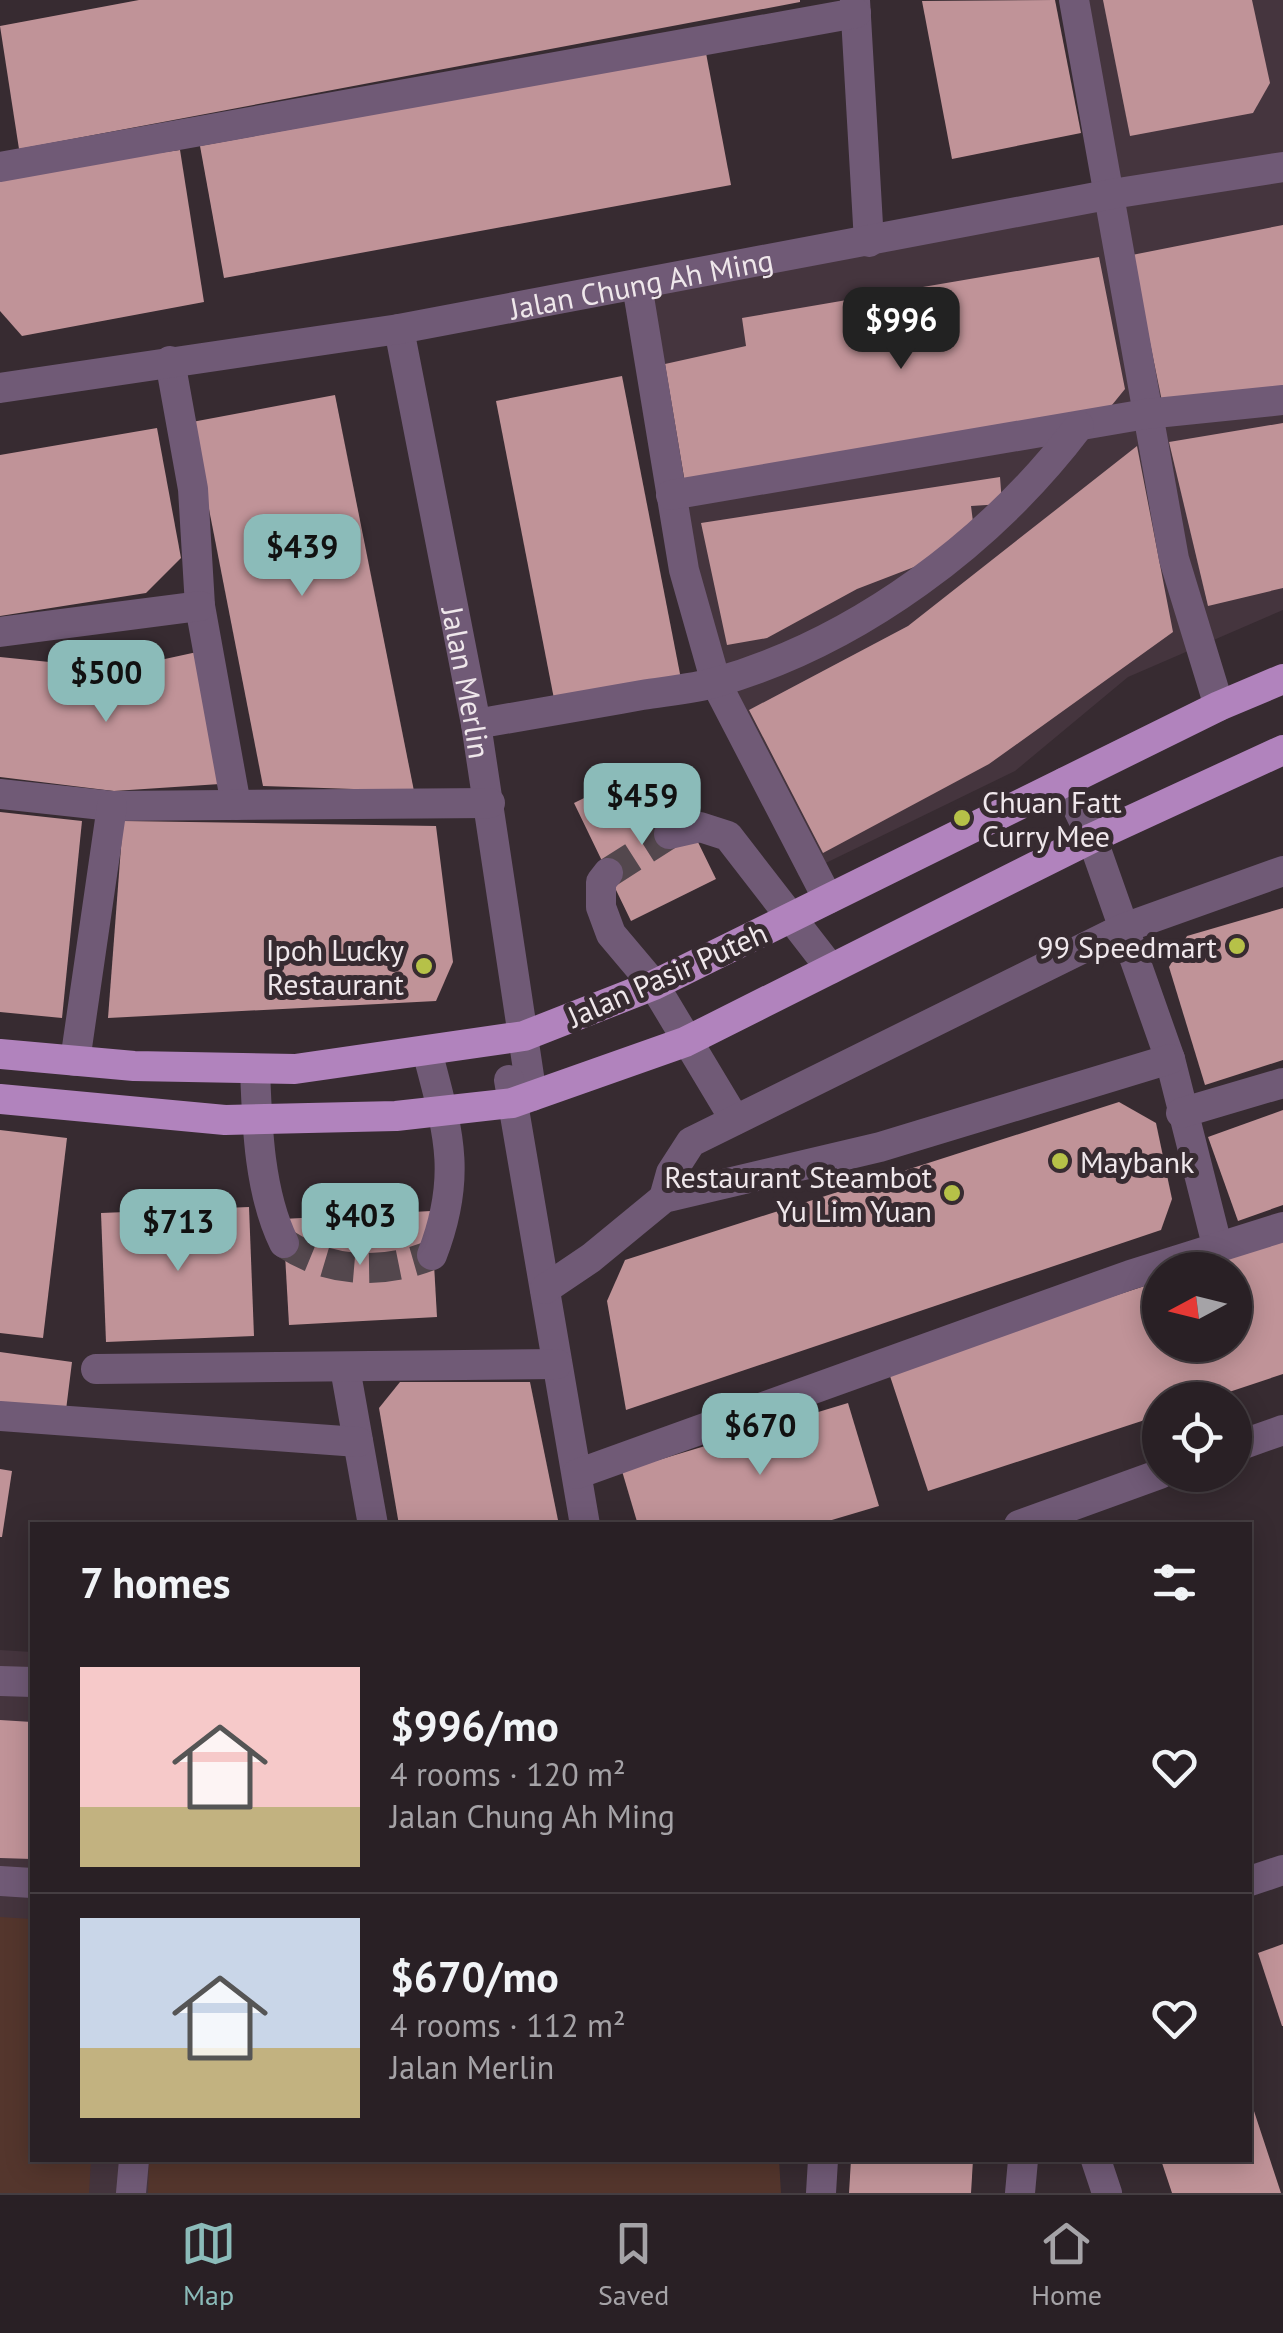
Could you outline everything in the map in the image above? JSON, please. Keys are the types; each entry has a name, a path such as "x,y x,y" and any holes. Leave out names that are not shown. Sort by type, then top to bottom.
{"main road":[{"name":"Jalan Pasir Puteh","path":"0,1054 75,1061 295,1069 514,1038 654,985 1219,706 1283,679"},
{"name":"Jalan Pasir Puteh","path":"0,1099 257,1119 442,1111 522,1099 685,1042 1092,838 1283,750"}],"street":[{"path":"1074,0 1112,194 1146,414 1174,558 1219,706"},
{"path":"0,167 855,6 869,242"},
{"name":"Jalan Chung Ah Ming","path":"0,388 399,329 1112,194 1283,168"},
{"path":"638,285 684,570 716,682 828,899"},
{"name":"Jalan Merlin","path":"399,329 490,803 522,1099"},
{"path":"170,360 193,488 200,606 236,805"},
{"path":"671,495 1146,414 1283,400"},
{"path":"476,724 716,682 803,650 907,587 977,537 1035,484 1079,426"},
{"path":"0,632 200,606"},
{"path":"1065,782 1092,838 1170,1058 1218,1248"},
{"path":"0,794 112,806 490,803"},
{"path":"75,1061 112,806"},
{"path":"669,834 700,827 728,836 832,969"},
{"path":"664,1198 672,1173 691,1142 1124,928 1283,870"},
{"path":"608,873 601,882 601,907 611,934 654,985 734,1120"},
{"path":"427,1051 442,1111 452,1183 448,1214 432,1255"},
{"path":"545,1288 592,1258 664,1198 880,1147 1170,1058"},
{"path":"255,1069 257,1119 273,1220 284,1243"},
{"path":"1181,1113 1283,1083"},
{"path":"522,1099 545,1288 586,1522"},
{"path":"578,1474 1130,1275 1283,1227"},
{"path":"96,1369 557,1364"},
{"path":"345,1368 372,1522"},
{"path":"0,1416 358,1442"},
{"path":"1252,1444 1280,1439"},
{"path":"1027,1522 1142,1481"},
{"path":"0,1682 30,1682"},
{"path":"1252,1880 1283,1870"},
{"path":"0,1881 30,1883"},
{"path":"131,2193 134,2162"},
{"path":"822,2193 823,2162"},
{"path":"1020,2193 1023,2162"},
{"path":"1097,2162 1107,2193"}],"shaded area":[{"path":"1082,0 1283,0 1283,610 1128,677 1015,771 799,876 707,677 620,281 1116,192"},
{"path":"0,1650 30,1652 30,2162 151,2162 151,2193 0,2193"},
{"path":"0,1917 30,1919 30,2162 91,2162 89,2193 0,2193"},
{"path":"149,2162 779,2162 781,2193 148,2193"}],"building":[{"path":"139,0 800,2 19,149 0,26"},
{"path":"1055,0 1081,133 952,159 922,1"},
{"path":"1103,0 1252,0 1270,83 1253,113 1130,136"},
{"path":"706,53 731,185 224,278 200,146"},
{"path":"180,150 204,302 22,336 0,311 0,175"},
{"path":"1283,225 1283,387 1164,411 1132,255"},
{"path":"1099,257 1125,389 1103,416 685,483 665,364 746,346 742,318"},
{"path":"622,376 681,679 555,704 496,401"},
{"path":"335,395 414,791 263,786 192,422"},
{"path":"1283,423 1283,588 1208,606 1169,442"},
{"path":"157,428 181,558 146,593 0,616 0,455"},
{"path":"1137,446 1173,632 989,764 823,853 749,710 908,626"},
{"path":"1000,477 1002,504 971,506 974,530 922,564 857,589 767,638 727,645 701,523"},
{"path":"197,652 220,784 114,791 0,777 0,657 119,669"},
{"path":"639,771 669,834 695,836 716,879 631,921 574,803"},
{"path":"0,812 82,821 62,1018 0,1012"},
{"path":"123,821 436,826 453,962 436,1001 108,1018"},
{"path":"1283,908 1283,1060 1205,1085 1169,967 1187,936"},
{"path":"1119,1102 1156,1123 1172,1199 1161,1230 626,1410 607,1301 625,1260"},
{"path":"1283,1110 1283,1205 1238,1221 1208,1137"},
{"path":"0,1130 67,1138 43,1338 0,1333"},
{"path":"249,1207 254,1336 106,1342 101,1213"},
{"path":"431,1211 437,1317 289,1325 283,1219"},
{"path":"1283,1241 1283,1374 1252,1384 1142,1382 1142,1421 928,1491 888,1370 1142,1287 1142,1362 1252,1362 1252,1252 1249,1252"},
{"path":"0,1352 72,1362 66,1410 0,1402"},
{"path":"400,1382 530,1382 558,1522 398,1522 379,1408"},
{"path":"848,1403 879,1506 825,1522 637,1522 622,1471"},
{"path":"0,1469 12,1471 2,1537 0,1537"},
{"path":"0,1720 30,1722 30,1859 0,1858"},
{"path":"1283,1944 1283,2026 1282,2026 1258,1953"},
{"path":"1252,2105 1281,2193 1172,2193 1162,2162 1252,2162"},
{"path":"851,2162 973,2162 971,2193 849,2193"}],"tunnel":[{"path":"608,873 669,834"},
{"path":"284,1243 319,1260 356,1268 394,1266 432,1255"}],"place":[{"name":"Chuan Fatt Curry Mee","path":"962,818"},
{"name":"99 Speedmart","path":"1237,946"},
{"name":"Ipoh Lucky Restaurant","path":"424,966"},
{"name":"Maybank","path":"1060,1161"},
{"name":"Restaurant Steambot Yu Lim Yuan","path":"952,1193"}]}
